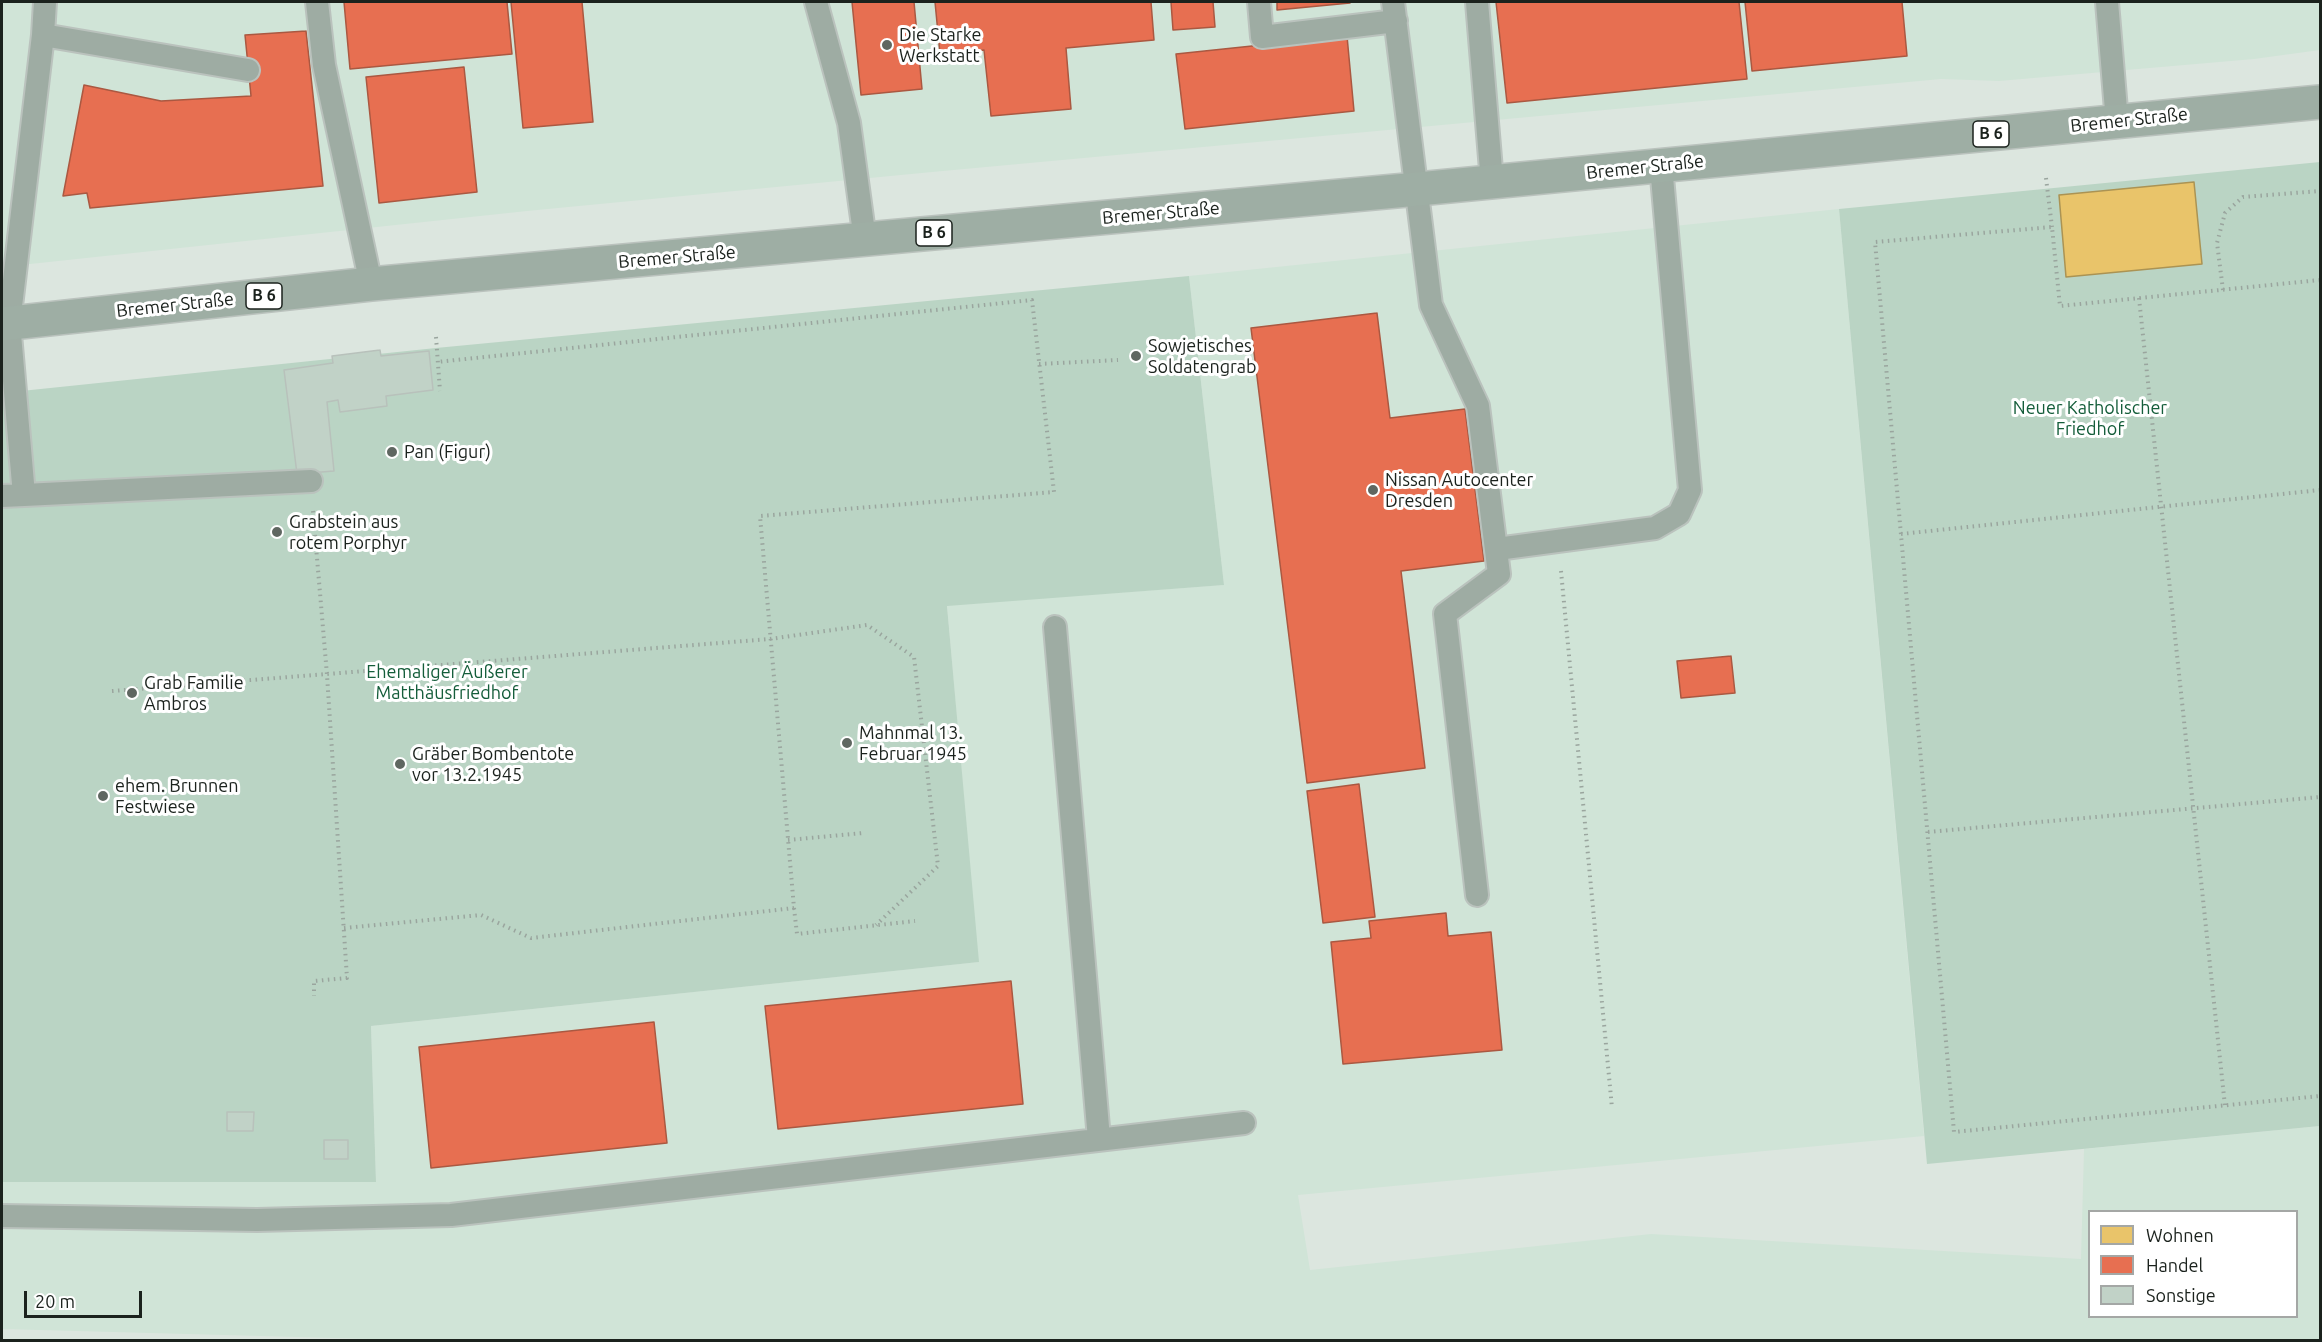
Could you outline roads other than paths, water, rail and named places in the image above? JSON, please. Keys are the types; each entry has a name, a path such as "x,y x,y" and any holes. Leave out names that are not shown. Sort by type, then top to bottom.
{"main road":[{"name":"Bremer Straße","path":"5,324 371,284 1418,189 2320,102"}],"lane":[{"path":"24,495 5,324 43,35 45,2"},
{"path":"317,2 317,66 371,284"},
{"path":"816,2 849,123 865,240"},
{"path":"1258,2 1262,37 1395,11 1431,306 1478,406 1497,549 1499,574 1445,614 1478,895"},
{"path":"1477,2 1492,182"},
{"path":"2107,2 2117,122"},
{"path":"43,35 248,70"},
{"path":"1497,549 1655,528 1679,514 1690,490 1661,166"},
{"path":"2,496 311,481"},
{"path":"1055,627 1099,1139"},
{"path":"2,1216 257,1220 451,1215 1244,1123"}],"place":[{"name":"Die Starke Werkstatt","path":"887,45"},
{"name":"Sowjetisches Soldatengrab","path":"1136,356"},
{"name":"Pan (Figur)","path":"392,452"},
{"name":"Nissan Autocenter Dresden","path":"1373,490"},
{"name":"Grabstein aus rotem Porphyr","path":"277,532"},
{"name":"Grab Familie Ambros","path":"132,693"},
{"name":"Mahnmal 13. Februar 1945","path":"847,743"},
{"name":"Gräber Bombentote vor 13.2.1945","path":"400,764"},
{"name":"ehem. Brunnen Festwiese","path":"103,796"}],"park label":[{"name":"Neuer Katholischer Friedhof","path":"2090,418"},
{"name":"Ehemaliger Äußerer Matthäusfriedhof","path":"447,682"}]}
